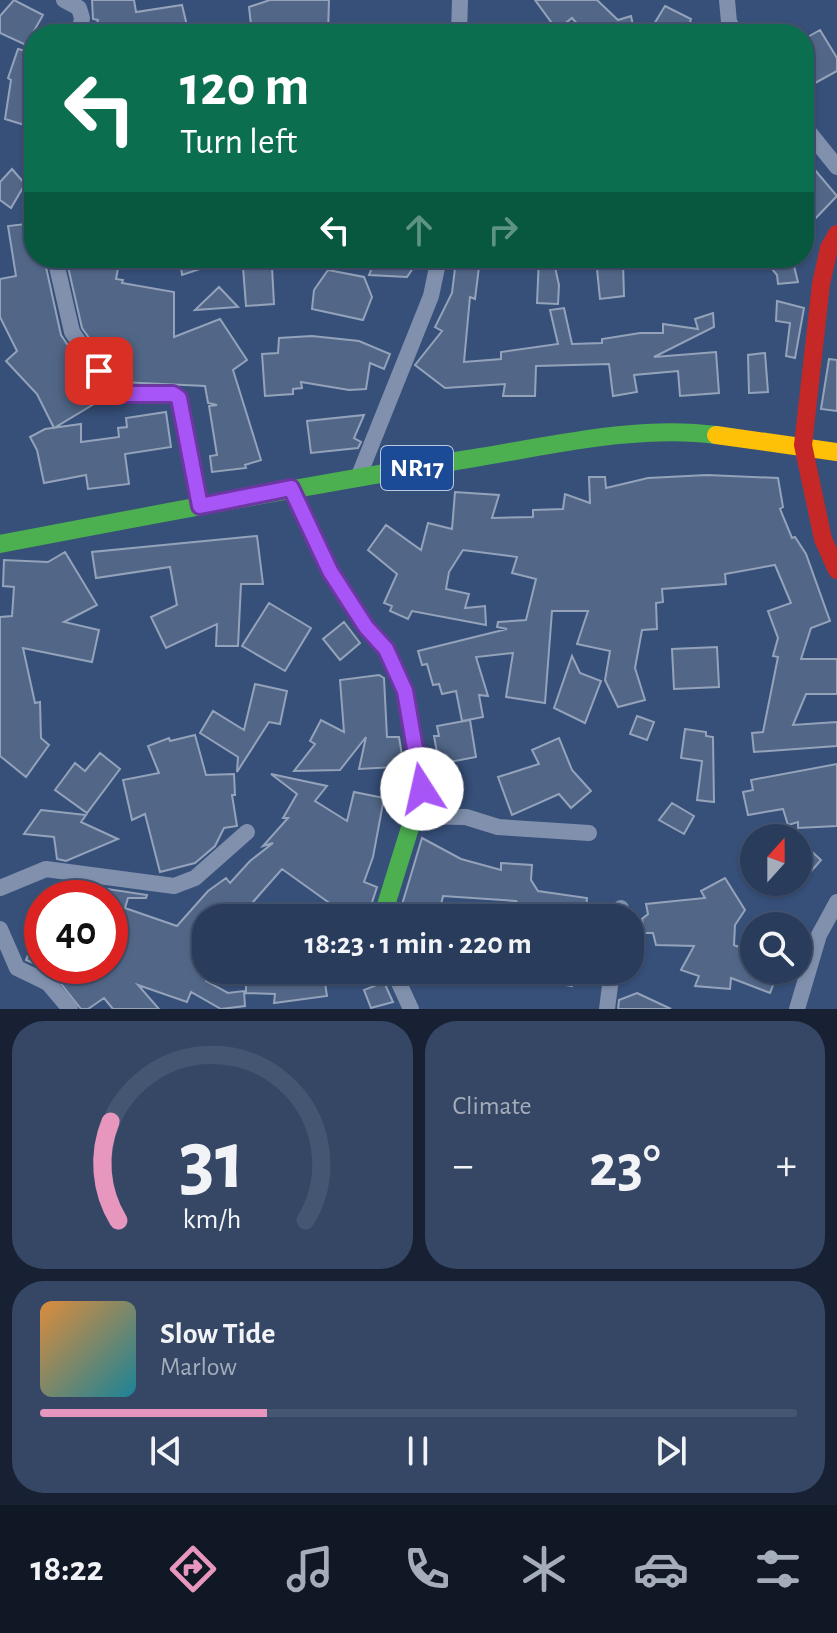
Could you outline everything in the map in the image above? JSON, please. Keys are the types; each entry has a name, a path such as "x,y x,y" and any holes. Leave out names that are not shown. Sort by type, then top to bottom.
{"main road":[{"path":"837,234 829,248 821,284 803,445 823,539 837,570"},
{"name":"NR17","path":"0,544 291,488 586,440 649,433 693,432 837,452"},
{"path":"291,488 330,571 366,627 386,649 405,691 422,789 386,904"}],"street":[{"path":"64,0 79,8 81,24"},
{"path":"459,24 460,0"},
{"path":"727,0 730,24"},
{"path":"814,138 837,167"},
{"path":"57,268 72,332 112,391 118,394 173,394 179,398 200,506"},
{"path":"358,478 431,296 437,268"},
{"path":"412,816 466,817 498,827 589,833"},
{"path":"0,888 46,869 174,886 195,878 247,832"},
{"path":"797,1009 819,935 837,902"},
{"path":"0,929 17,968 48,983 70,1009"},
{"path":"399,984 411,1009"},
{"path":"607,1009 610,984"}],"building":[{"path":"14,0 43,15 38,24 24,24 24,44 0,33 0,16"},
{"path":"92,0 134,0 136,12 182,5 187,24 97,24 98,20 93,19"},
{"path":"270,0 329,0 328,24 251,24 249,7"},
{"path":"535,0 597,0 618,20 631,16 633,24 577,24 572,18 564,24 553,24"},
{"path":"665,6 691,19 689,24 654,24"},
{"path":"820,30 837,58 837,71 814,84 814,33"},
{"path":"18,49 24,50 24,125 5,119 11,80 8,78"},
{"path":"12,169 24,183 11,208 0,200 0,182"},
{"path":"814,169 837,196 814,220"},
{"path":"24,224 24,268 46,268 61,335 104,398 54,428 37,394 6,361 17,351 0,317 0,279 16,276 8,226"},
{"path":"68,268 118,268 116,279 123,280 122,283 174,292 174,337 220,319 247,360 233,370 261,460 245,465 246,468 212,472 210,456 217,455 209,406 217,405 208,403 205,386 120,382 82,328"},
{"path":"181,268 203,268 182,275"},
{"path":"243,268 272,268 274,304 246,306"},
{"path":"372,268 413,268 407,277 369,275"},
{"path":"455,268 479,268 475,299 470,297 464,362 501,359 501,352 558,344 550,310 564,308 572,344 602,343 602,339 640,333 663,333 663,324 698,329 695,319 713,313 714,327 654,357 716,352 719,393 680,396 678,371 634,375 637,392 613,396 609,364 536,366 535,396 503,396 505,384 445,388 415,365 442,331 435,327 452,293"},
{"path":"539,268 555,268 559,285 558,304 537,303"},
{"path":"623,268 624,296 600,299 597,269"},
{"path":"771,268 794,268 798,282 778,284 777,275"},
{"path":"328,270 364,277 372,297 363,320 312,309 314,290"},
{"path":"219,287 238,307 195,310"},
{"path":"777,301 804,308 795,358 786,356 790,323 776,321"},
{"path":"312,336 359,341 390,354 384,369 370,363 366,389 349,390 301,382 302,388 293,389 293,394 265,396 262,354 278,353 279,338"},
{"path":"765,353 768,392 749,393 748,355"},
{"path":"829,359 837,360 837,411 821,409"},
{"path":"166,412 171,447 125,454 129,484 88,489 86,475 44,483 37,450 30,437 45,429 81,424 81,442 119,437 118,428 127,427 126,418"},
{"path":"364,415 354,438 361,442 358,448 311,453 307,421"},
{"path":"707,475 778,478 783,507 780,509 792,538 795,537 806,554 830,621 811,628 801,659 837,659 837,694 806,694 793,725 837,722 837,746 754,752 752,733 763,732 778,657 773,656 778,638 768,611 791,603 775,565 725,574 726,584 662,589 663,602 656,603 657,629 642,630 635,668 645,700 618,707 605,680 610,651 577,644 588,611 552,611 545,703 506,697 513,653 476,657 488,696 479,695 483,717 462,721 456,691 442,694 439,684 433,685 427,664 422,665 418,651 507,629 497,627 498,622 526,620 536,579 512,573 517,557 463,550 449,572 446,589 469,594 465,608 485,606 486,625 412,611 408,619 390,611 392,606 384,603 397,574 368,550 386,525 421,550 428,523 452,529 455,492 499,495 492,518 533,517 533,510 563,509 565,494 590,503 589,477 605,477 606,488 648,478"},
{"path":"257,536 263,584 241,584 238,646 216,646 217,624 166,648 151,617 177,605 170,567 96,578 92,552"},
{"path":"65,552 97,605 64,622 99,630 92,662 23,648 35,703 40,702 41,738 49,745 26,777 0,756 0,617 12,616 14,587 3,586 4,560 48,562"},
{"path":"269,603 311,628 285,671 242,646"},
{"path":"344,622 360,643 340,660 323,639"},
{"path":"717,647 719,687 674,689 672,649"},
{"path":"572,656 580,673 601,681 585,723 554,708"},
{"path":"379,675 384,678 387,737 399,737 405,774 396,797 395,767 359,769 366,737 340,770 294,771 315,744 310,741 321,720 344,732 340,680"},
{"path":"255,684 287,691 280,724 269,722 237,772 238,757 200,733 213,711 244,730"},
{"path":"637,716 654,722 647,740 630,734"},
{"path":"470,720 476,757 439,764 434,736 439,736 437,726"},
{"path":"685,729 706,732 706,736 713,737 714,802 697,800 702,761 681,758"},
{"path":"195,735 206,775 234,774 235,795 232,795 237,826 224,828 215,846 195,863 160,872 145,814 132,820 123,780 159,773 148,746 169,738 170,741"},
{"path":"559,738 572,770 591,791 571,808 559,794 512,815 498,777 539,764 532,750"},
{"path":"100,753 120,769 87,813 55,790 75,763 85,771"},
{"path":"837,764 837,826 812,827 812,824 798,822 788,824 783,809 748,815 743,792 753,790 751,780"},
{"path":"271,774 327,786 315,801 347,821 354,792 384,798 373,857 364,882 377,887 372,904 331,904 282,869 254,904 196,904 226,878 230,883 250,861 273,843 263,846 288,818 283,818 297,794"},
{"path":"672,803 694,816 684,834 659,820"},
{"path":"41,810 86,815 81,822 118,839 66,861 57,859 54,837 24,834"},
{"path":"422,838 461,859 501,870 501,863 532,865 531,880 538,891 587,898 586,904 518,904 516,901 443,896 441,904 402,904"},
{"path":"812,852 821,860 812,870"},
{"path":"725,878 745,910 740,912 735,925 734,945 740,947 740,981 731,978 730,989 695,986 699,976 681,970 694,946 656,945 653,933 644,933 644,917 648,914 646,904 705,898 701,891"},
{"path":"128,892 147,895 146,898 128,898"},
{"path":"128,909 177,926 192,909 192,984 212,984 228,993 244,991 245,1006 221,1009 191,992 187,1002 138,985 159,1009 113,1009 104,998 88,1009 81,1009 61,984 128,984"},
{"path":"246,984 325,984 327,996 274,1003 275,994 246,993"},
{"path":"385,984 393,1002 371,1008 364,990"},
{"path":"747,984 774,984 770,993"},
{"path":"637,993 671,1009 618,1009 619,1000"}],"traffic: fast":[{"path":"0,544 292,489 592,438 655,432 716,435"},
{"path":"291,488 330,571 366,627 386,649 405,691 422,789 386,904"}],"traffic: slow":[{"path":"716,435 837,452"}],"traffic: jam":[{"path":"837,234 829,248 821,284 803,445 823,539 837,570"}],"route":[{"path":"99,371 112,391 118,394 173,394 179,398 200,506 291,488 330,571 366,627 386,649 405,691 422,789"}]}
